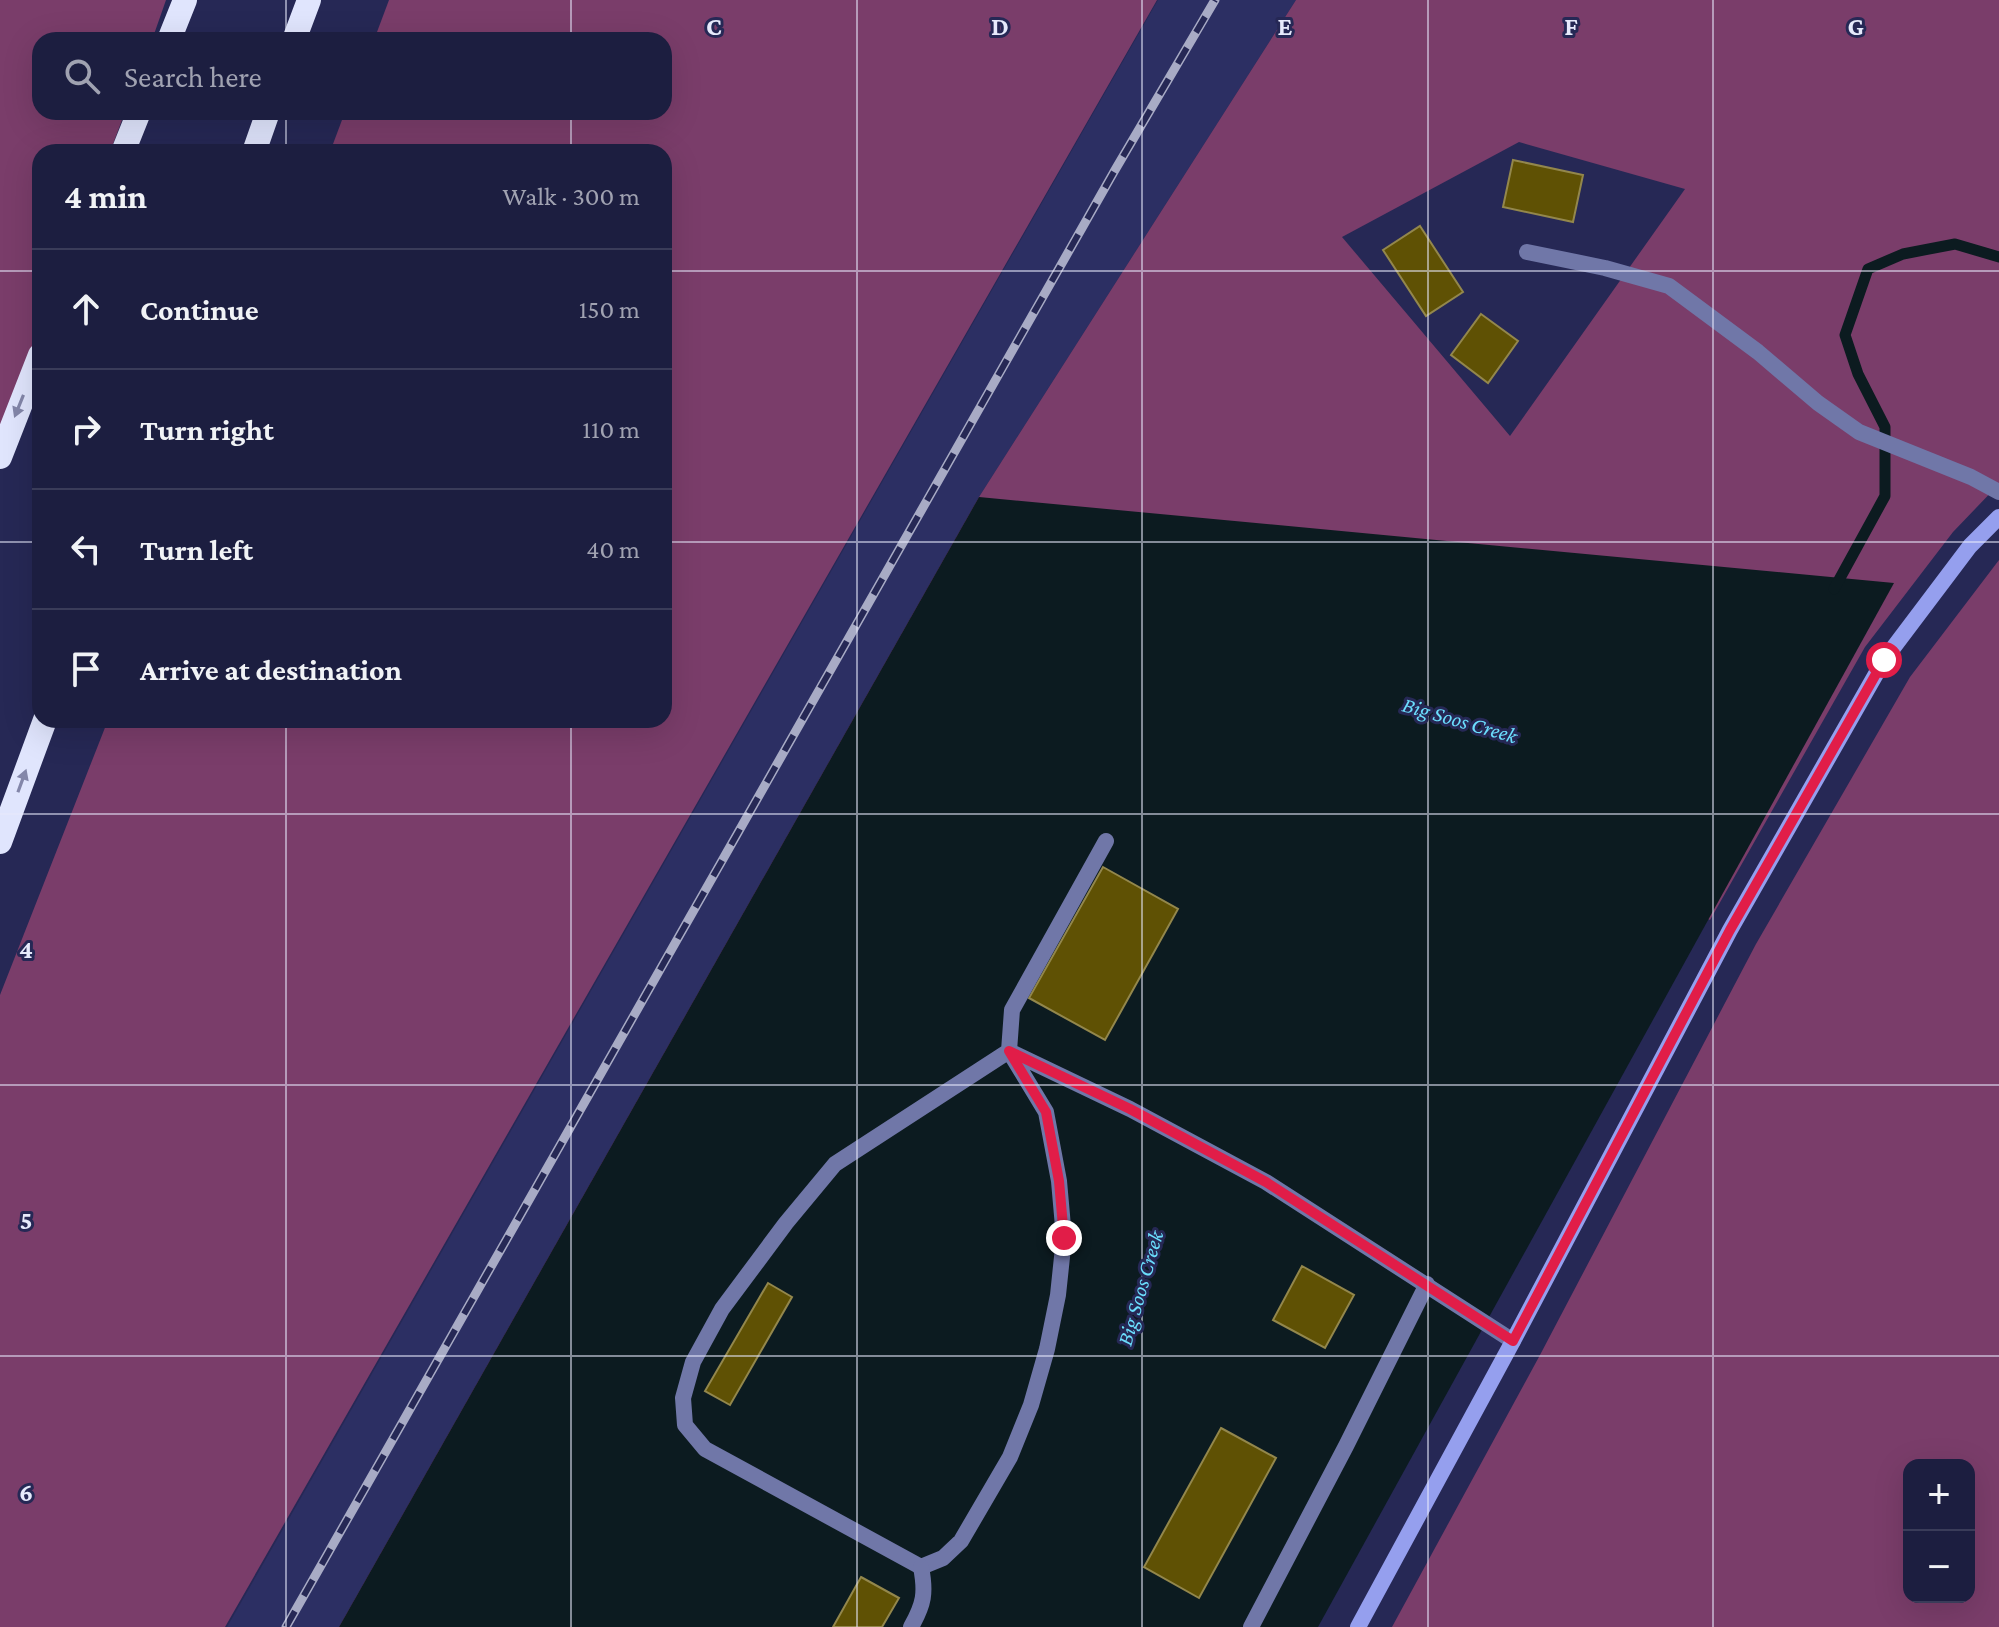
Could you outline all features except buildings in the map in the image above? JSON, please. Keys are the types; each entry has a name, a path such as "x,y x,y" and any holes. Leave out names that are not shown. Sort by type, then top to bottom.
{"highway":[{"path":"172,32 185,0"},
{"path":"297,32 309,0"},
{"path":"126,144 136,120"},
{"path":"257,144 265,120"},
{"path":"0,457 32,375"},
{"path":"0,842 42,728"}],"main road":[{"path":"1358,1627 1730,930 1884,660 1970,546 1999,517"}],"lane":[{"path":"1527,252 1605,268 1669,286 1859,432 1971,477 1999,492"},
{"path":"921,1567 943,1558 961,1541 1010,1457 1031,1405 1047,1349 1058,1295 1064,1238 1059,1181 1046,1112 1009,1051 1012,1010 1106,841"},
{"path":"1009,1051 1130,1109 1266,1182 1513,1341"},
{"path":"921,1567 705,1449 685,1425 683,1398 693,1362 722,1309 835,1164 1009,1051"},
{"path":"1251,1627 1427,1284"},
{"path":"911,1627 922,1609 925,1588 921,1567"}],"shaded area":[{"path":"0,0 166,0 155,32 32,32 32,120 122,120 113,144 32,144 32,365 0,452"},
{"path":"389,0 1157,0 225,1627 0,1627 0,995 105,728 672,728 672,144 333,144 342,120 672,120 672,32 377,32"},
{"path":"1158,0 1296,0 979,497 339,1627 227,1627"},
{"path":"1296,0 1999,0 1999,484 1953,532 1865,647 1710,920 1422,788 339,1627 979,497","holes":["1519,142 1685,189 1510,436 1342,237"]},
{"path":"1999,560 1999,1627 1392,1627 1540,1355 1756,944 1910,677"}],"water":[{"path":"979,497 1894,583 1318,1627 339,1627"}],"waterway":[{"name":"Big Soos Creek","path":"1834,589 1885,496 1885,427 1858,374 1845,335 1868,269 1903,254 1955,244 1999,257"}],"railway":[{"path":"286,1627 1115,170 1215,0"}],"route":[{"path":"1064,1238 1059,1181 1046,1112 1009,1051 1130,1109 1266,1182 1513,1341 1730,930 1884,660"}]}
